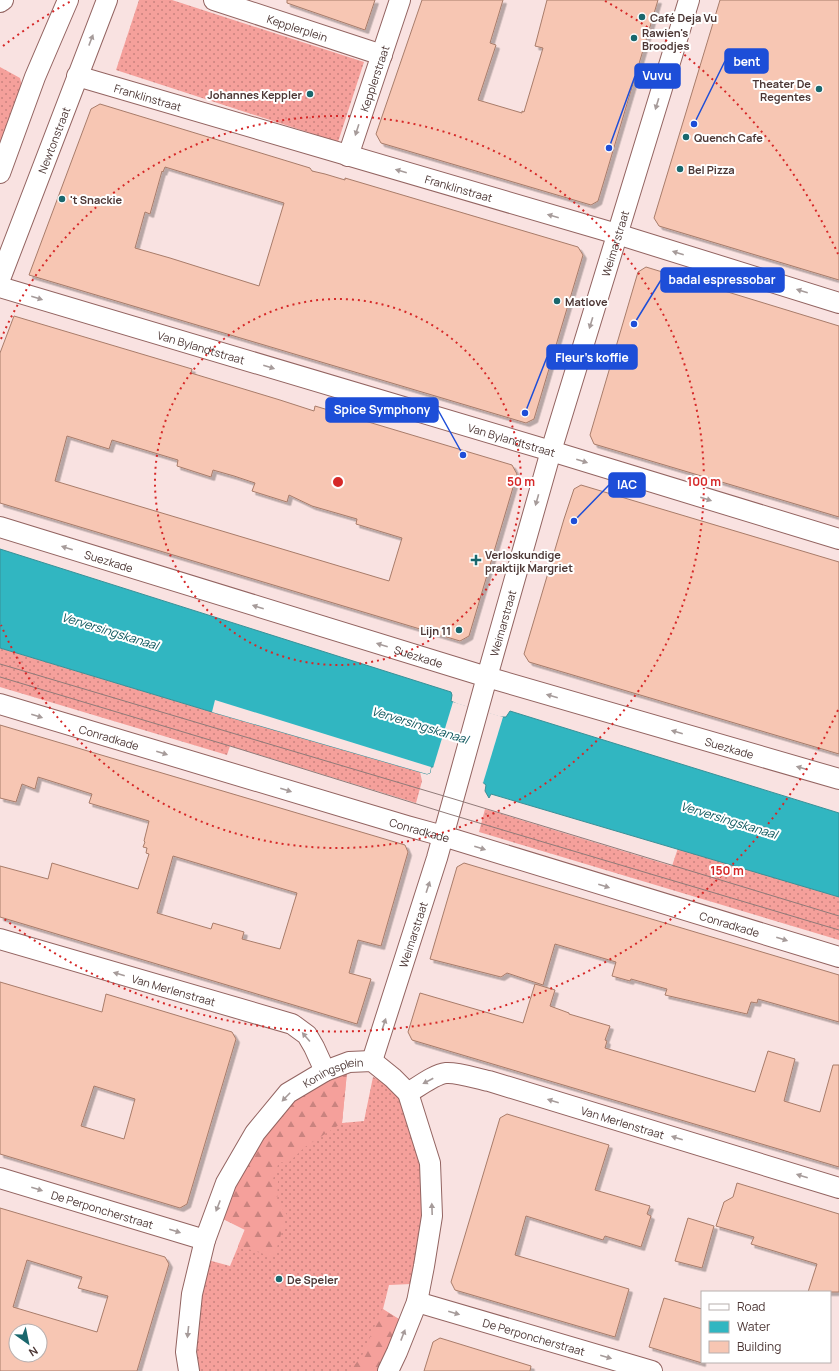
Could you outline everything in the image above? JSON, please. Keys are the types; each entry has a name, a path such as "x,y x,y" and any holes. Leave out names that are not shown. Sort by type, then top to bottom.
{"street":[{"path":"0,173 35,77 68,0"},
{"name":"Newtonstraat","path":"0,279 106,0"},
{"name":"Kepplerplein","path":"214,0 382,55"},
{"name":"Kepplerstraat","path":"348,156 400,0"},
{"name":"Weimarstraat","path":"372,1062 437,858 551,451 689,0"},
{"name":"Franklinstraat","path":"77,76 617,234 839,303"},
{"name":"Van Bylandtstraat","path":"0,287 551,451 839,539"},
{"name":"Suezkade","path":"0,527 487,677 839,779"},
{"name":"Conradkade","path":"0,704 384,820 443,836 839,957"},
{"name":"Van Merlenstraat","path":"0,940 292,1024 307,1035 325,1071"},
{"name":"Koningsplein","path":"189,1371 186,1352 192,1294 205,1240 226,1183 255,1134 288,1093 325,1071 349,1062 372,1062 393,1078 408,1093 430,1163 432,1216 417,1302 388,1371"},
{"name":"Van Merlenstraat","path":"408,1093 431,1079 446,1073 489,1081 839,1188"},
{"name":"De Perponcherstraat","path":"0,1178 205,1240"},
{"name":"De Perponcherstraat","path":"417,1302 652,1371"}],"green space":[{"path":"139,0 172,0 364,62 338,142 116,70"},
{"path":"0,67 20,78 22,86 0,145"},
{"path":"0,648 212,712 420,772 422,781 416,803 230,746 227,755 0,687"},
{"path":"485,809 672,866 678,848 839,897 839,940 479,832"},
{"path":"347,1072 342,1123 364,1121 373,1077 382,1081 405,1103 421,1151 424,1190 419,1252 411,1284 389,1285 383,1309 402,1321 378,1371 198,1371 196,1331 208,1260 230,1266 245,1230 221,1218"},
{"path":"347,1072 342,1123 305,1147 288,1163 279,1162 273,1179 278,1181 277,1202 287,1215 274,1257 238,1246 245,1229 221,1218 247,1164 257,1147 280,1115 294,1101 318,1083"},
{"path":"382,1309 402,1321 378,1371 350,1371 363,1354"}],"water":[{"name":"Verversingskanaal","path":"0,549 451,692 451,701 457,704 500,717 506,717 510,711 839,813 839,897 491,794 489,798 485,791 486,785 481,781 436,767 431,767 430,773 427,774 212,712 0,648"}],"pier":[{"path":"215,700 431,767 430,773 427,774 212,712"},
{"path":"453,702 503,717 483,783 433,768"}],"building":[{"path":"287,0 375,0 365,30 287,3"},
{"path":"422,0 503,0 490,43 496,45 478,100 522,113 522,111 524,112 543,48 535,46 547,0 658,0 598,201 591,205 381,143 376,134"},
{"path":"720,0 839,0 839,280 659,226 654,218"},
{"path":"100,104 310,168 312,171 345,180 345,178 578,247 583,255 534,419 526,423 29,275 91,109","holes":["165,167 284,203 259,286 135,248 145,212 150,214 162,171 163,172"]},
{"path":"646,267 839,326 839,517 594,444 590,435 638,272"},
{"path":"14,316 192,369 191,373 314,411 315,406 512,465 517,474 469,636 460,641 0,503 0,353","holes":["67,436 109,449 112,440 178,460 177,466 211,477 213,470 234,476 255,483 252,491 287,502 289,495 312,506 357,519 356,524 402,538 389,581 55,481"]},
{"path":"581,485 839,562 839,754 529,662 524,654 574,489"},
{"path":"0,725 405,845 408,852 381,946 358,940 349,973 371,979 357,1024 0,917 0,866 48,879 52,863 138,889 149,854 146,853 147,848 143,847 149,821 89,803 92,794 38,777 35,789 22,784 16,802 0,798","holes":["173,856 297,893 280,949 242,939 244,932 213,923 211,929 157,913"]},
{"path":"464,863 839,975 839,1022 758,999 757,1003 751,1002 747,1014 665,995 667,989 631,979 630,981 612,976 616,962 555,944 543,985 507,973 501,977 430,959 457,867"},
{"path":"0,982 102,1012 106,994 232,1032 236,1039 187,1204 180,1208 0,1154","holes":["94,1086 135,1099 124,1139 81,1126"]},
{"path":"535,984 555,990 550,1006 569,1014 610,1026 605,1040 607,1041 605,1048 755,1092 768,1051 795,1059 784,1101 820,1112 833,1065 839,1065 839,1167 412,1040 408,1032 420,993 523,1023"},
{"path":"507,1114 609,1145 595,1190 650,1206 647,1214 651,1216 641,1247 605,1236 603,1240 526,1216 515,1255 629,1289 615,1337 455,1290 451,1282 500,1118"},
{"path":"737,1183 839,1214 839,1292 808,1291 817,1264 751,1244 754,1237 716,1226 724,1202 733,1197"},
{"path":"0,1208 165,1257 169,1264 137,1371 0,1371","holes":["27,1260 82,1277 78,1288 108,1296 97,1332 13,1307"]},
{"path":"688,1218 714,1226 702,1268 675,1261"},
{"path":"664,1298 701,1309 701,1363 649,1347"},
{"path":"440,1338 531,1366 530,1371 424,1371 433,1342"}],"tram line":[{"path":"0,664 454,799 839,916"},
{"path":"0,677 449,814 839,930"}],"place":[{"name":"Café Deja Vu","path":"642,17"},
{"name":"Rawien's Broodjes","path":"634,38"},
{"name":"Theater De Regentes","path":"819,89"},
{"name":"Johannes Keppler","path":"310,94"},
{"name":"bent","path":"694,124"},
{"name":"Quench Cafe","path":"686,137"},
{"name":"Vuvu","path":"609,148"},
{"name":"Bel Pizza","path":"680,169"},
{"name":"'t Snackie","path":"62,199"},
{"name":"Matlove","path":"557,301"},
{"name":"badal espressobar","path":"634,324"},
{"name":"Fleur's koffie","path":"525,413"},
{"name":"Spice Symphony","path":"463,455"},
{"name":"IAC","path":"574,521"},
{"name":"Verloskundige praktijk Margriet","path":"476,560"},
{"name":"Lijn 11","path":"459,630"},
{"name":"De Speler","path":"279,1279"}]}
